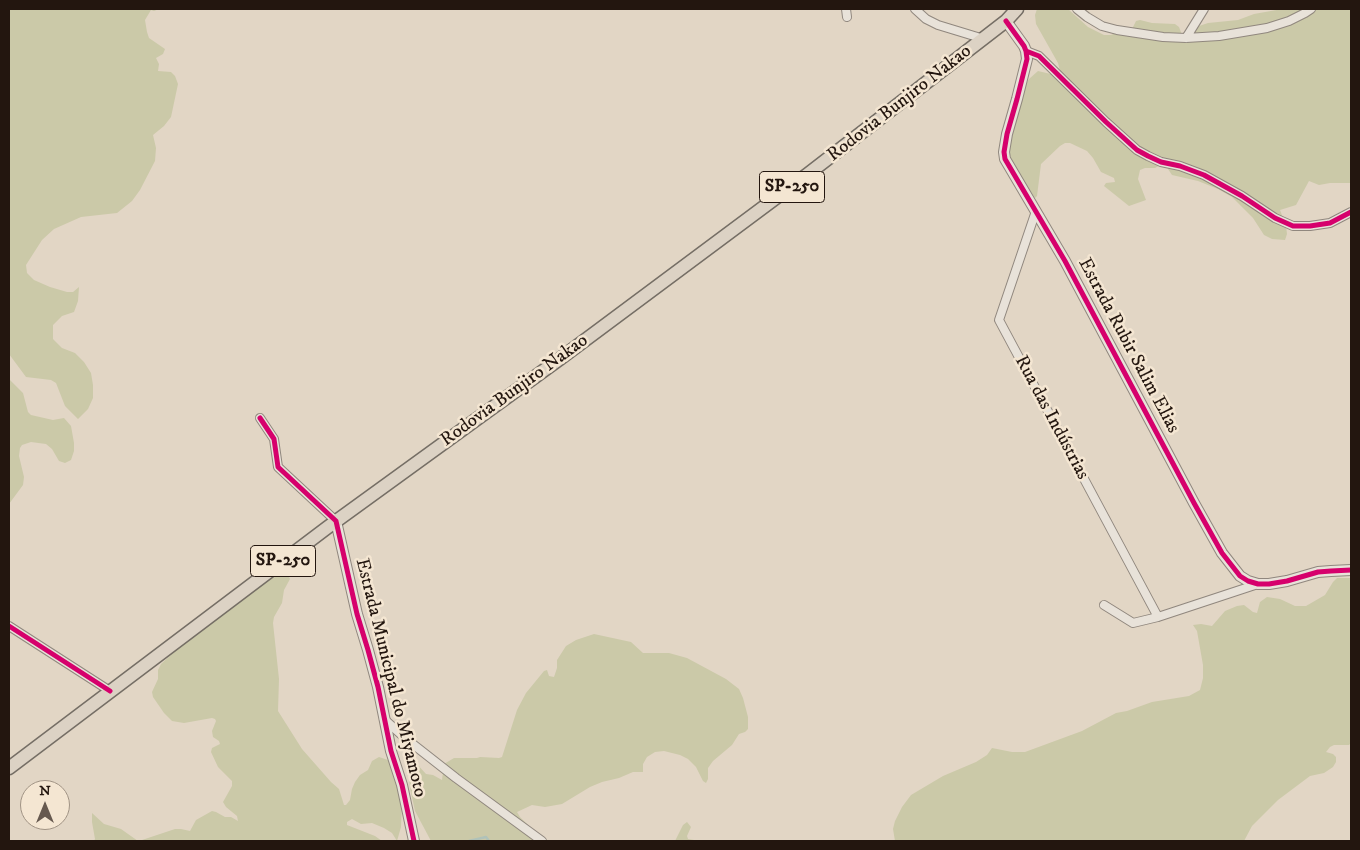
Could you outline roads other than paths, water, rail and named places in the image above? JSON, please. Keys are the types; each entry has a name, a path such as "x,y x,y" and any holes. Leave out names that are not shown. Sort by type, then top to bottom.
{"main road":[{"name":"Rodovia Bunjiro Nakao","path":"9,768 336,521 561,358 808,174 984,39 1017,9"}],"street":[{"path":"915,9 926,19 938,25 984,39"},
{"path":"1077,9 1102,26 1117,30 1163,37 1186,38 1219,36 1267,28 1289,21 1311,9"},
{"path":"1186,38 1204,9"},
{"path":"1006,21 1026,50 1039,56 1106,122 1142,153 1161,162 1180,166 1204,176 1242,196 1274,218 1293,226 1330,223 1351,212"},
{"name":"Estrada Rubir Salim Elias","path":"1026,50 1027,59 1007,134 1004,152 1005,159 1065,261 1222,553 1240,576 1258,584"},
{"name":"Rua das Indústrias","path":"1036,211 999,320 1158,617"},
{"path":"260,418 274,440 278,467 336,521"},
{"name":"Estrada Municipal do Miyamoto","path":"336,521 349,582 378,687 391,751 402,785 414,841"},
{"path":"1104,605 1133,623 1158,617 1258,584 1287,581 1324,572 1351,570"},
{"path":"9,626 110,691"},
{"path":"384,719 456,778 542,841"}],"waterway":[{"path":"469,841 486,837 489,841"}]}
